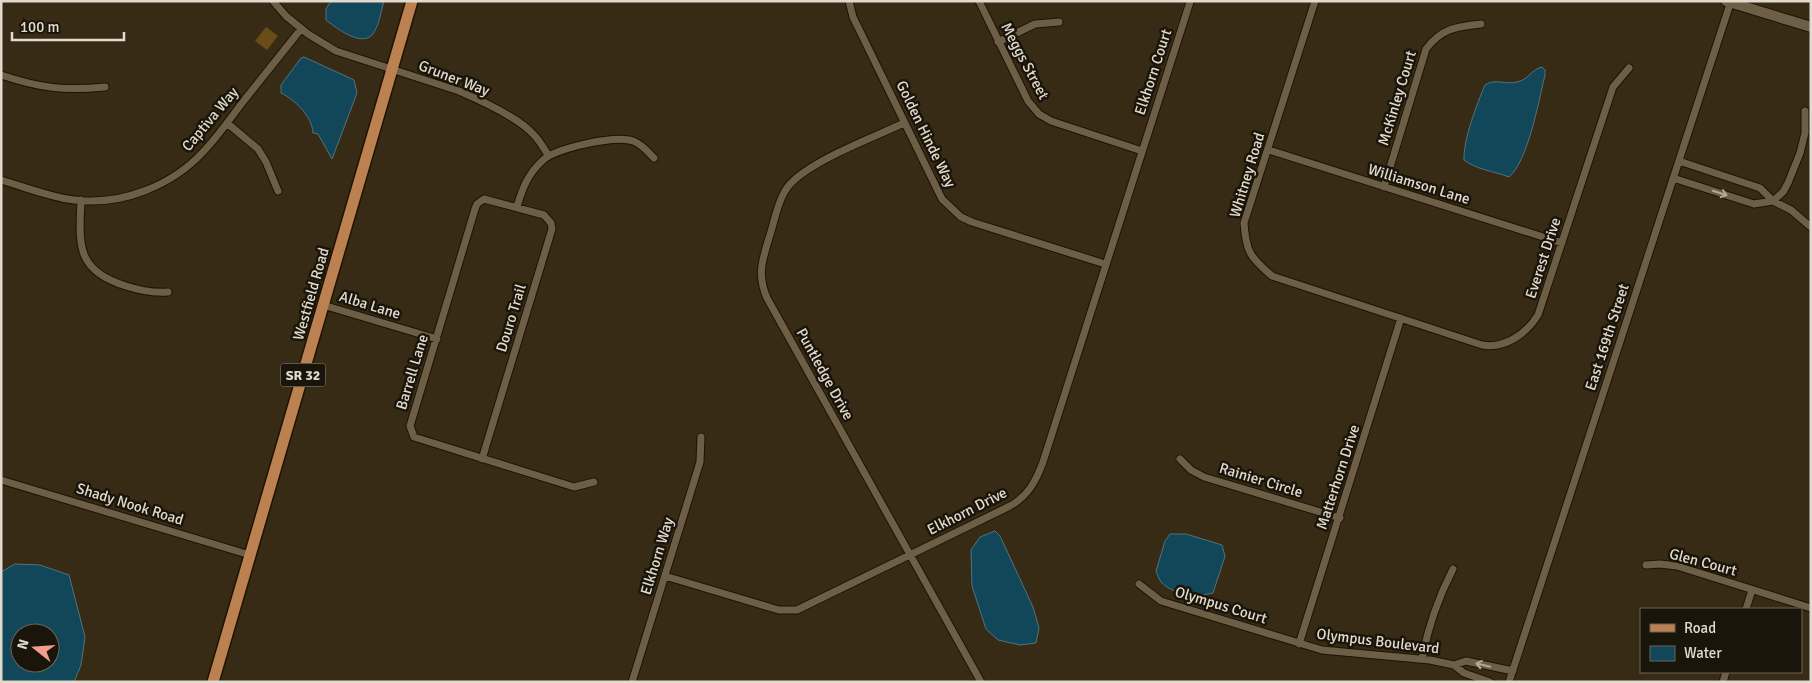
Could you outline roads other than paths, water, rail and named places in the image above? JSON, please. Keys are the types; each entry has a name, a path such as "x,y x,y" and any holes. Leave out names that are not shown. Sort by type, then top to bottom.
{"main road":[{"name":"Westfield Road","path":"213,682 412,1"}],"street":[{"name":"Gruner Way","path":"273,1 301,29 336,51 477,99 523,125 534,135 548,155"},
{"name":"Golden Hinde Way","path":"849,1 853,17 942,199 961,218 1105,264"},
{"name":"Meggs Street","path":"979,1 1028,101 1039,114 1058,124 1142,151"},
{"name":"Whitney Road","path":"1315,1 1269,150 1244,223 1248,249 1256,263 1272,276 1401,318"},
{"name":"Elkhorn Court","path":"1142,151 1190,2"},
{"path":"1729,2 1811,27"},
{"name":"East 169th Street","path":"1509,682 1729,2"},
{"path":"998,42 1036,24 1059,22"},
{"name":"McKinley Court","path":"1384,187 1426,49 1437,37 1454,27 1481,24"},
{"name":"Captiva Way","path":"1,180 54,196 81,200 126,196 146,191 160,184 192,163 204,151 301,29"},
{"name":"Everest Drive","path":"1401,318 1489,346 1511,341 1532,325 1538,315 1613,87 1629,68"},
{"path":"1,75 29,84 51,88 71,90 105,87"},
{"path":"1673,178 1754,204 1773,201 1788,183 1800,153 1805,133 1805,112"},
{"path":"227,123 258,149 278,190"},
{"name":"Puntledge Drive","path":"904,123 832,157 794,178 784,192 764,254 761,280 767,298 981,682"},
{"path":"517,207 524,185 531,172 548,155 571,147 614,140 633,141 645,148 654,158"},
{"name":"Williamson Lane","path":"1269,150 1562,243"},
{"name":"Elkhorn Drive","path":"664,576 772,608 787,610 805,607 1010,506 1022,498 1033,485 1043,462 1142,151"},
{"path":"1679,161 1760,188 1773,201 1791,210 1811,227"},
{"path":"81,200 80,240 84,256 93,269 105,278 144,292 168,292"},
{"name":"Barrell Lane","path":"517,207 488,200 477,204 410,426 411,430 414,437 574,487 594,482"},
{"name":"Douro Trail","path":"482,458 552,229 551,223 544,215 517,207"},
{"name":"Alba Lane","path":"324,305 437,339"},
{"name":"Matterhorn Drive","path":"1299,644 1340,518 1401,318"},
{"name":"Elkhorn Way","path":"632,682 700,462 701,436"},
{"name":"Rainier Circle","path":"1180,459 1191,470 1204,477 1340,518"},
{"name":"Shady Nook Road","path":"1,480 250,555"},
{"name":"Glen Court","path":"1646,565 1677,566 1811,608"},
{"path":"1422,659 1428,626 1453,569"},
{"name":"Olympus Court","path":"1139,584 1161,601 1299,644"},
{"path":"1746,608 1752,590"},
{"name":"Olympus Boulevard","path":"1299,644 1322,650 1422,659 1454,665 1464,673 1490,682"},
{"name":"Olympus Boulevard","path":"1454,665 1466,661 1513,671"}],"water":[{"path":"331,1 384,1 378,23 372,35 361,39 348,35 326,20 326,9"},
{"path":"304,57 354,80 357,93 332,159 318,134 313,133 310,121 302,109 281,93 281,85 301,58"},
{"path":"1542,67 1545,70 1545,75 1536,114 1522,158 1516,169 1509,177 1480,168 1464,160 1468,132 1485,85 1493,82 1513,83 1521,81"},
{"path":"995,531 1000,536 1033,607 1039,628 1036,643 1020,645 998,640 986,629 972,586 971,550 980,537"},
{"path":"1170,534 1186,534 1222,545 1225,556 1213,593 1200,595 1186,594 1172,590 1161,582 1156,571 1165,541"},
{"path":"15,564 40,565 69,575 85,637 81,665 74,682 1,682 1,572"}]}
